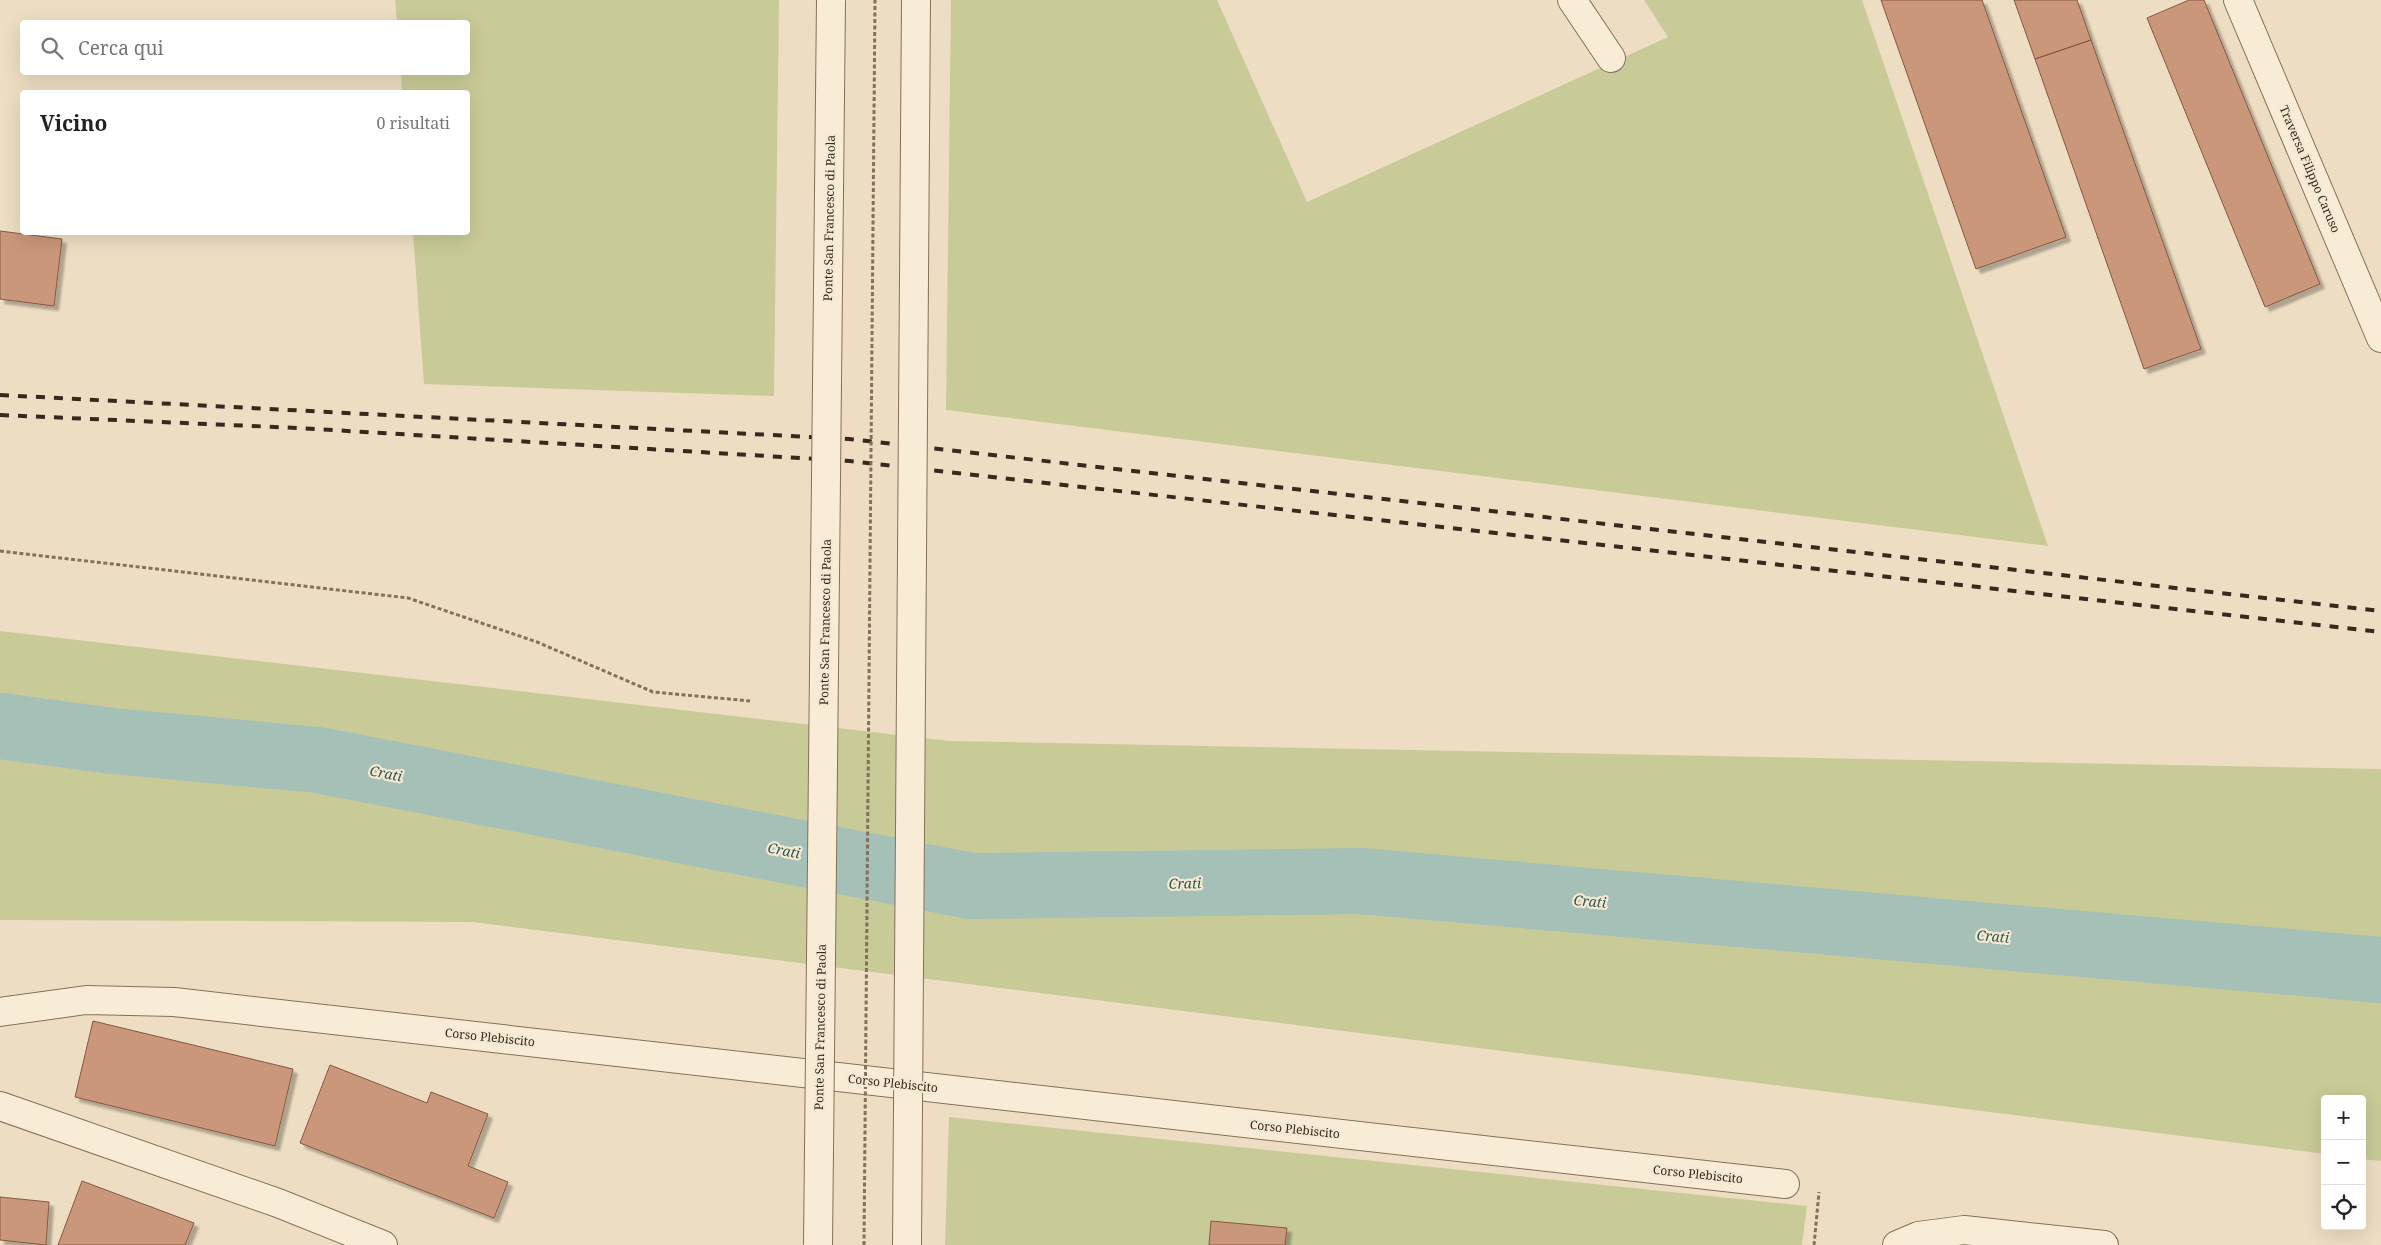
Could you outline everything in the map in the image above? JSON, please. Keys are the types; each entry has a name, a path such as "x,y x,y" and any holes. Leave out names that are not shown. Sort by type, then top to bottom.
{"street":[{"name":"Ponte San Francesco di Paola","path":"818,1245 831,0"},
{"path":"907,1245 916,0"},
{"path":"1572,0 1611,58"},
{"name":"Traversa Filippo Caruso","path":"2238,0 2381,338"},
{"name":"Corso Plebiscito","path":"0,1012 86,1000 174,1002 1785,1184"},
{"path":"0,1106 278,1203 383,1245"},
{"path":"1897,1245 1918,1236 1964,1230 2104,1245"}],"path":[{"path":"864,1245 875,0"},
{"path":"0,551 408,598 537,642 653,692 750,701"}],"green space":[{"path":"395,0 779,0 774,396 424,384 413,235 470,235 470,90 402,90 401,75 470,75 470,20 397,20"},
{"path":"951,0 1217,0 1307,202 1668,37 1644,0 1862,0 2048,546 946,410"},
{"path":"0,631 950,741 2381,769 2381,1161 2366,1159 2366,1095 2321,1095 2321,1153 473,922 0,920"},
{"path":"949,1117 1807,1206 1802,1245 945,1245"}],"building":[{"path":"1881,0 1982,0 2066,237 1976,269"},
{"path":"2014,0 2077,0 2091,40 2035,59"},
{"path":"2189,0 2204,0 2320,284 2265,307 2147,18"},
{"path":"2091,40 2201,349 2144,369 2035,59"},
{"path":"0,231 62,239 54,306 0,299"},
{"path":"93,1021 293,1069 275,1146 75,1097"},
{"path":"330,1065 427,1103 431,1092 488,1114 468,1166 508,1182 494,1218 300,1143"},
{"path":"82,1181 194,1223 185,1245 58,1245"},
{"path":"0,1197 49,1202 46,1245 0,1240"},
{"path":"1211,1221 1287,1228 1285,1245 1209,1245"}],"waterway":[{"name":"Crati","path":"0,726 113,741 318,760 971,886 1360,881 2381,970"}],"railway":[{"path":"0,395 849,439 2381,611"},
{"path":"0,415 298,428 850,461 2381,632"}]}
